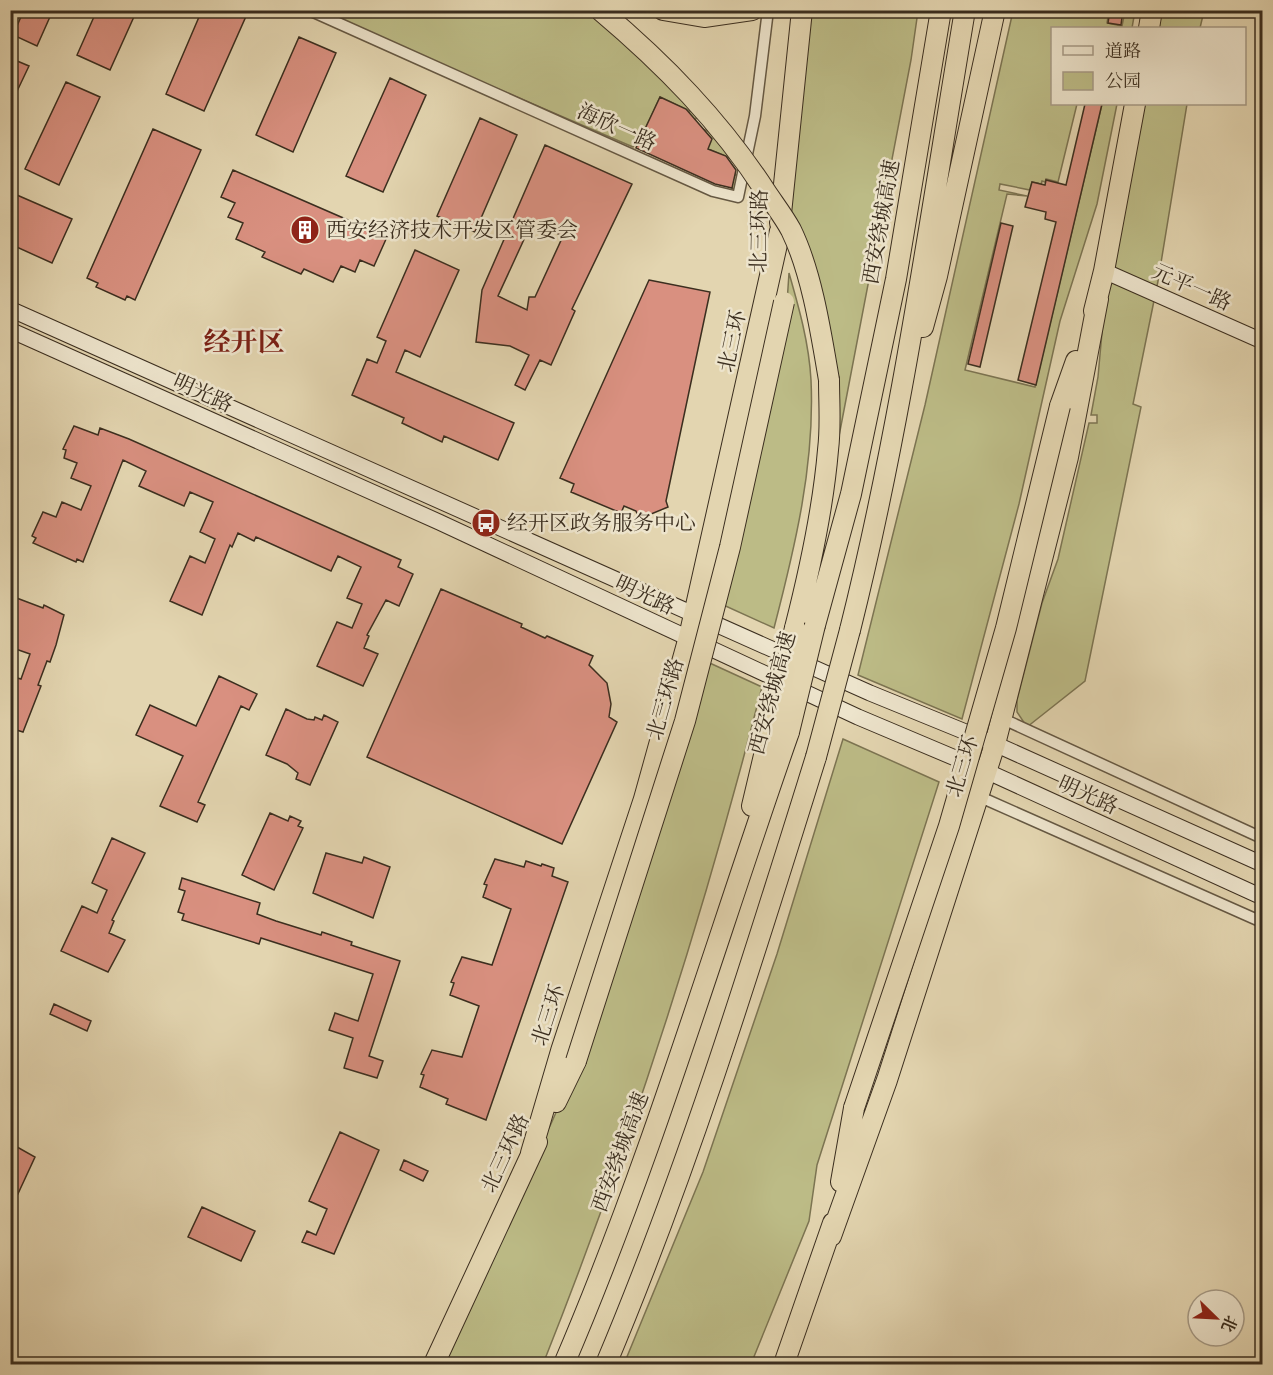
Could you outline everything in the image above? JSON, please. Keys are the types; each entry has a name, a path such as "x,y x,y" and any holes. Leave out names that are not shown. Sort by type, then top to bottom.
{"highway":[{"path":"600,10 647,50 702,105 747,163 791,230 817,309 829,380 829,448 812,565 795,628 780,731"},
{"path":"663,10 704,17 752,10"},
{"name":"北三环路","path":"434,1365 531,1153 576,1061 685,721 730,547 783,302 780,231 802,10"},
{"name":"西安绕城高速","path":"564,1365 594,1295 655,1131 726,913 780,731 816,625 851,494 896,279 941,10"},
{"path":"606,1365 690,1146 757,945 816,757 850,630 876,524 893,434 966,10"},
{"path":"893,434 937,276 994,10"},
{"path":"1149,27 1152,10"},
{"path":"784,1365 831,1236 854,1108 952,815 1006,628 1060,406 1098,300 1135,105"},
{"name":"北三环","path":"531,1153 561,1051 644,799 689,637 780,231"},
{"name":"北三环","path":"831,1236 887,1080 995,744 1068,456 1098,300"}],"main road":[{"name":"元平一路","path":"1104,271 1263,341"},
{"name":"明光路","path":"10,309 870,693 995,744 1263,864"},
{"name":"明光路","path":"10,330 689,637 858,717 986,771 1263,897"}],"street":[{"name":"海欣一路","path":"309,10 713,191 738,197 755,117 768,10"},
{"path":"1001,718 1263,838"},
{"path":"978,796 1263,922"}],"green space":[{"path":"331,10 598,11 698,114 693,125 715,134 742,163 689,141 684,152 740,177 736,190 668,159 690,111 660,97 638,145 635,144 633,147 328,16"},
{"path":"810,11 918,11 911,60 835,457 824,322 783,203"},
{"path":"1013,11 1109,11 1107,23 1122,26 1125,11 1135,11 1132,27 1051,27 1051,105 1077,105 1058,182 1046,179 1045,182 1042,181 1039,192 1036,191 1038,183 1032,182 1030,190 1000,184 999,190 1027,196 1007,194 965,370 1035,387 1102,105 1117,105 1097,204 1060,321 1019,504 962,719 858,675 925,405"},
{"path":"1159,11 1204,11 1200,27 1156,27"},
{"path":"1142,105 1187,105 1158,281 1133,404 1141,407 1085,681 1027,727 1017,712 1017,700 1042,603 1058,559 1089,423 1097,423 1097,415 1091,415 1098,377 1107,277"},
{"path":"789,273 808,353 811,380 810,443 796,536 774,628 719,603 787,303"},
{"path":"701,659 762,687 690,944 606,1197 543,1364 441,1364 517,1187 550,1126 570,1081"},
{"path":"843,739 939,782 817,1165 809,1221 751,1364 624,1364 703,1172 777,954"}],"building":[{"path":"24,10 53,10 37,46 13,35"},
{"path":"97,10 137,10 110,70 77,55"},
{"path":"202,10 239,10 247,14 204,111 166,94"},
{"path":"1110,10 1123,10 1121,25 1108,23"},
{"path":"299,37 336,53 293,152 256,135"},
{"path":"10,58 29,66 10,106"},
{"path":"390,78 426,95 383,192 346,176"},
{"path":"66,82 100,97 59,185 25,169"},
{"path":"660,97 686,109 712,139 708,149 726,156 736,170 732,188 715,184 636,148"},
{"path":"1085,105 1102,105 1036,385 1018,380 1056,222 1045,219 1046,212 1025,207 1032,182 1045,185 1046,180 1066,185"},
{"path":"480,118 517,135 475,232 437,216"},
{"path":"153,129 201,150 135,300 127,296 125,300 96,287 98,283 87,278"},
{"path":"545,145 632,184 572,309 575,311 551,365 540,360 525,390 515,385 529,355 510,346 476,342 482,290","holes":["532,222 563,236 535,297 529,297 527,310 498,296"]},
{"name":"西安经济技术开发区管委会","path":"233,170 387,237 374,266 360,260 355,272 341,266 333,282 304,269 301,274 262,257 265,252 236,239 243,223 228,217 235,203 221,197"},
{"path":"10,192 72,219 52,263 10,244"},
{"path":"1001,223 1013,226 980,367 968,364"},
{"path":"415,250 459,270 420,357 405,350 396,372 514,423 498,460 444,436 442,442 402,423 404,418 352,395 367,359 377,363 386,341 377,337"},
{"path":"649,280 710,292 666,501 668,507 639,519 636,511 624,506 621,513 571,492 574,484 560,478"},
{"path":"74,426 98,435 100,428 129,439 401,560 398,567 413,574 399,606 386,600 367,635 369,636 364,648 378,654 363,686 317,666 337,622 352,628 362,604 347,598 361,567 338,556 331,571 256,537 254,541 238,533 232,547 230,545 202,615 170,601 190,556 205,563 215,539 200,532 213,502 190,492 184,506 139,486 146,471 123,460 83,562 77,559 76,562 33,543 36,538 32,536 43,512 56,517 62,502 81,510 91,486 71,478 77,463 64,458 66,450 63,449"},
{"path":"441,589 522,624 521,627 545,638 547,636 593,656 589,665 607,683 611,704 609,717 617,722 562,844 367,757"},
{"path":"14,597 43,608 44,605 64,615 56,645 50,662 47,661 38,685 41,686 23,732 10,728 10,676 21,679 30,654 10,647 15,632 10,631 10,606"},
{"path":"219,676 257,694 249,710 241,706 198,802 205,805 197,822 160,806 183,756 136,735 150,705 196,726"},
{"path":"286,709 307,719 314,720 315,717 322,720 324,715 338,722 310,785 296,779 298,773 287,764 266,755"},
{"path":"270,813 288,821 290,816 301,821 298,826 303,828 274,890 242,875"},
{"path":"112,838 145,853 112,920 114,921 109,933 125,940 108,972 61,951 82,906 97,913 107,890 92,883"},
{"path":"326,853 362,863 364,857 390,867 373,918 313,893"},
{"path":"495,859 524,867 526,861 541,866 542,864 554,868 552,876 568,882 486,1120 446,1104 448,1099 420,1087 424,1075 421,1074 432,1050 462,1057 479,1006 450,995 454,983 451,982 462,957 492,965 511,909 483,897 487,885 484,884"},
{"path":"182,878 260,903 257,914 321,935 322,932 352,942 351,945 400,961 369,1056 383,1061 377,1078 344,1068 353,1038 329,1030 335,1013 358,1021 373,974 261,938 259,944 182,920 184,914 178,912 185,891 179,889"},
{"path":"54,1004 91,1021 87,1031 50,1014"},
{"path":"340,1132 379,1150 334,1254 302,1242 307,1231 316,1235 327,1209 309,1201"},
{"path":"10,1143 35,1157 10,1211"},
{"path":"404,1160 428,1171 423,1181 400,1170"},
{"path":"202,1207 255,1231 241,1261 188,1237"}],"place":[{"name":"西安经济技术开发区管委会","path":"305,230"},
{"name":"经开区政务服务中心","path":"486,523"}],"district":[{"name":"经开区","path":"244,342"}]}
